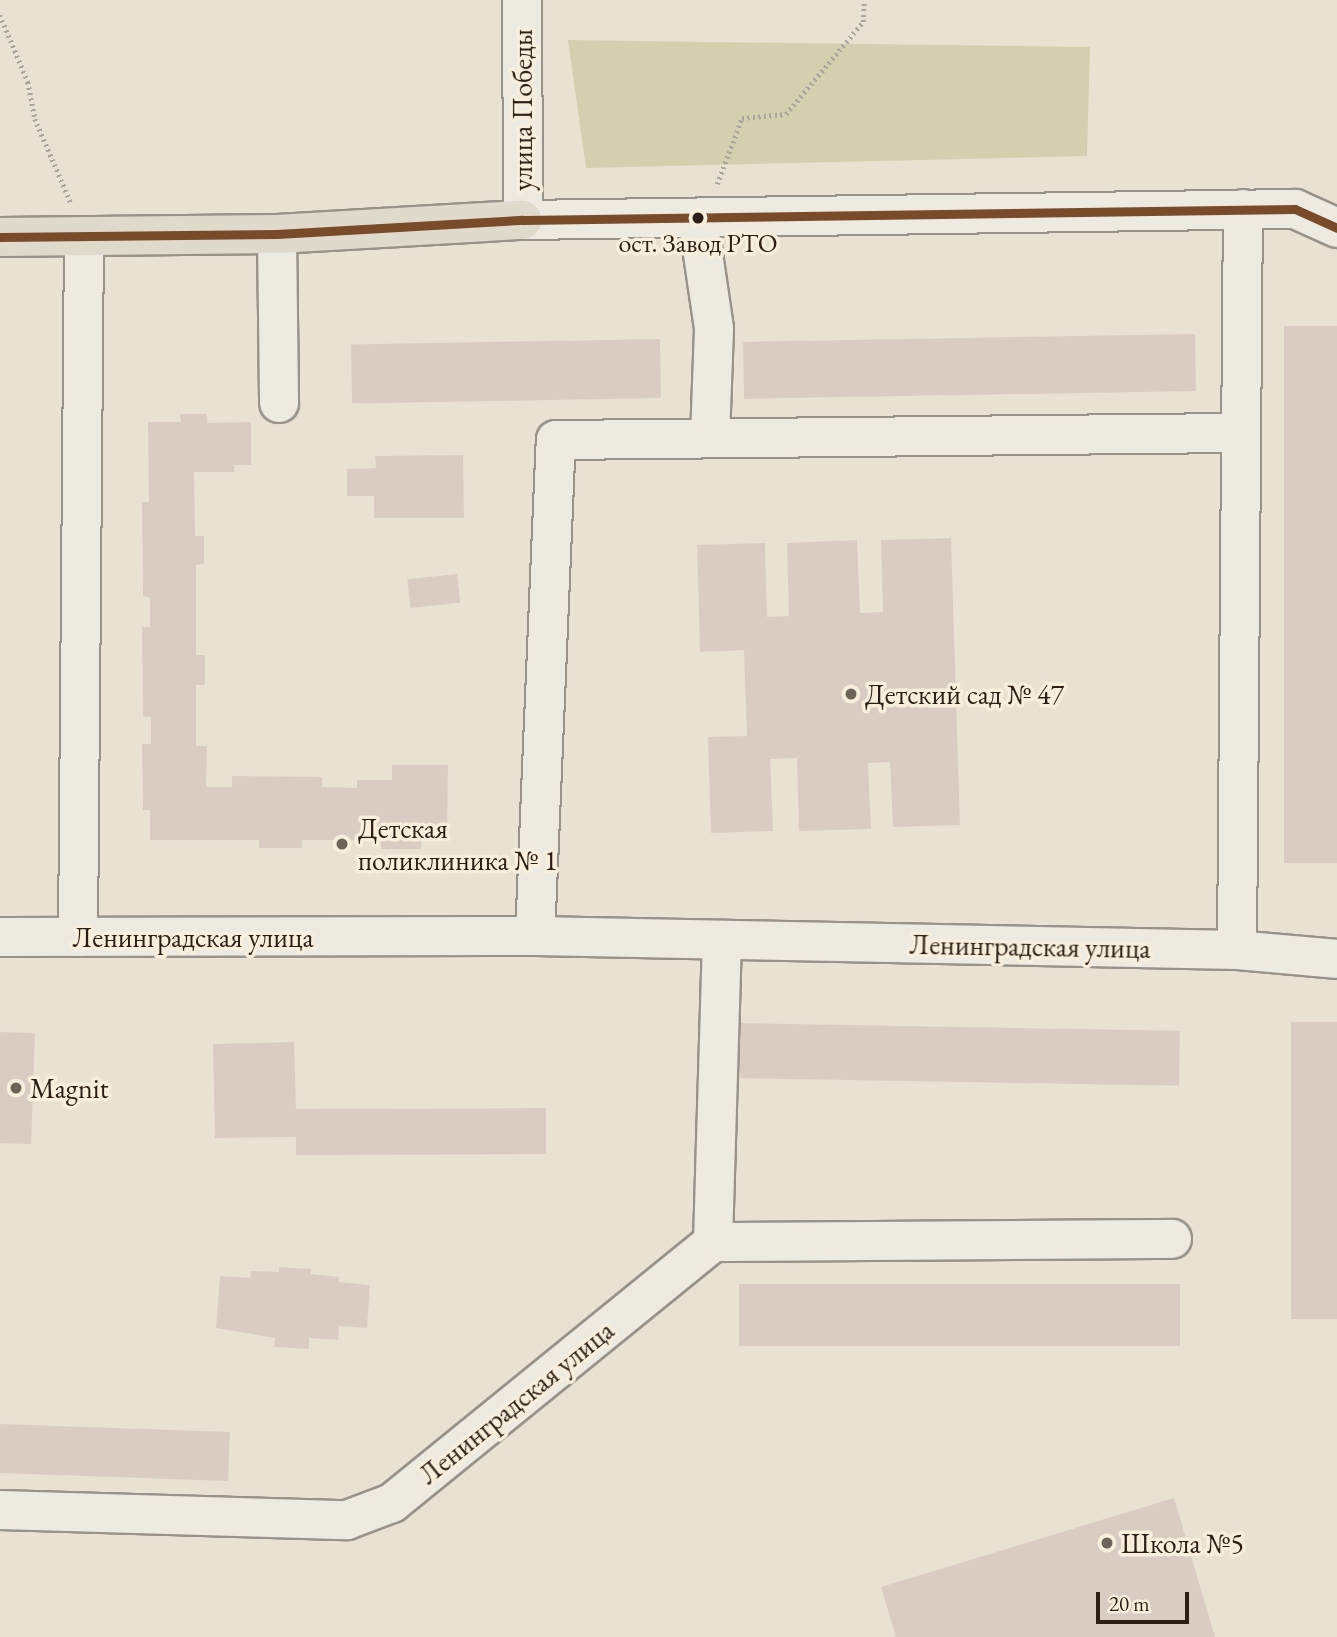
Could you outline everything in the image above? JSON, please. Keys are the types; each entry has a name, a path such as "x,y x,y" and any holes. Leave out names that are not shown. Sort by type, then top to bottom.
{"main road":[{"name":"улица Победы","path":"0,237 277,234 523,220"}],"street":[{"name":"улица Победы","path":"522,0 523,220 698,220 1337,206"},
{"path":"1237,950 1239,433 1243,209"},
{"name":"улица Победы","path":"1295,209 1337,228"},
{"path":"698,220 714,329 710,436"},
{"path":"277,234 279,404"},
{"path":"75,236 78,937"},
{"path":"535,936 556,440 710,436 1239,433"},
{"name":"Ленинградская улица","path":"0,937 535,936 1237,950 1337,959"},
{"path":"722,940 713,1242 1172,1239"},
{"name":"Ленинградская улица","path":"0,1510 346,1520 392,1503 713,1242"}],"path":[{"path":"698,220 742,118 786,114 863,22 864,0"},
{"path":"0,15 28,82 35,119 71,202 75,236"}],"shaded area":[{"path":"568,40 1090,47 1087,156 586,168"}],"building":[{"path":"1284,326 1337,326 1337,863 1284,863"},
{"path":"1195,334 1196,391 744,399 743,342"},
{"path":"660,339 661,398 352,403 351,344"},
{"path":"180,414 207,414 207,423 251,422 251,465 234,465 234,472 194,472 195,536 204,536 204,564 196,565 196,655 205,655 205,685 196,685 196,746 207,746 206,787 232,787 232,776 322,777 322,787 357,788 357,780 392,780 392,765 448,765 447,840 422,840 421,849 381,849 381,840 302,840 302,848 259,848 259,840 150,840 150,810 143,810 142,744 151,744 151,717 143,717 142,627 150,627 150,598 143,596 142,502 149,502 148,422 181,422"},
{"path":"463,455 464,518 374,518 374,496 347,496 347,469 376,468 375,456"},
{"name":"Детский сад № 47","path":"951,538 960,825 893,827 890,762 868,763 871,829 799,831 797,758 770,759 773,831 711,833 708,737 747,736 744,650 700,652 697,545 765,543 767,617 789,616 787,543 857,540 860,613 883,612 881,540"},
{"path":"457,574 460,603 410,608 407,579"},
{"path":"1291,1022 1337,1022 1337,1319 1291,1319"},
{"path":"732,1023 1180,1031 1179,1086 731,1078"},
{"name":"Magnit","path":"0,1032 35,1033 31,1144 0,1143"},
{"path":"294,1042 296,1109 546,1108 546,1154 296,1155 296,1137 215,1138 213,1044"},
{"path":"279,1267 311,1269 311,1274 339,1277 339,1282 370,1285 367,1328 339,1326 338,1340 309,1338 309,1349 274,1347 275,1338 216,1328 220,1276 250,1278 251,1271 279,1272"},
{"path":"739,1284 1180,1284 1180,1346 739,1346"},
{"path":"0,1424 230,1432 228,1481 0,1473"},
{"name":"Школа №5","path":"1174,1498 1215,1637 896,1637 881,1587"}],"transit line":[{"path":"0,237 277,234 523,220 1295,209 1337,228"}],"place":[{"name":"ост. Завод РТО","path":"698,218"},
{"name":"Детский сад № 47","path":"851,694"},
{"name":"Детская поликлиника № 1","path":"342,844"},
{"name":"Magnit","path":"16,1088"},
{"name":"Школа №5","path":"1107,1543"}]}
